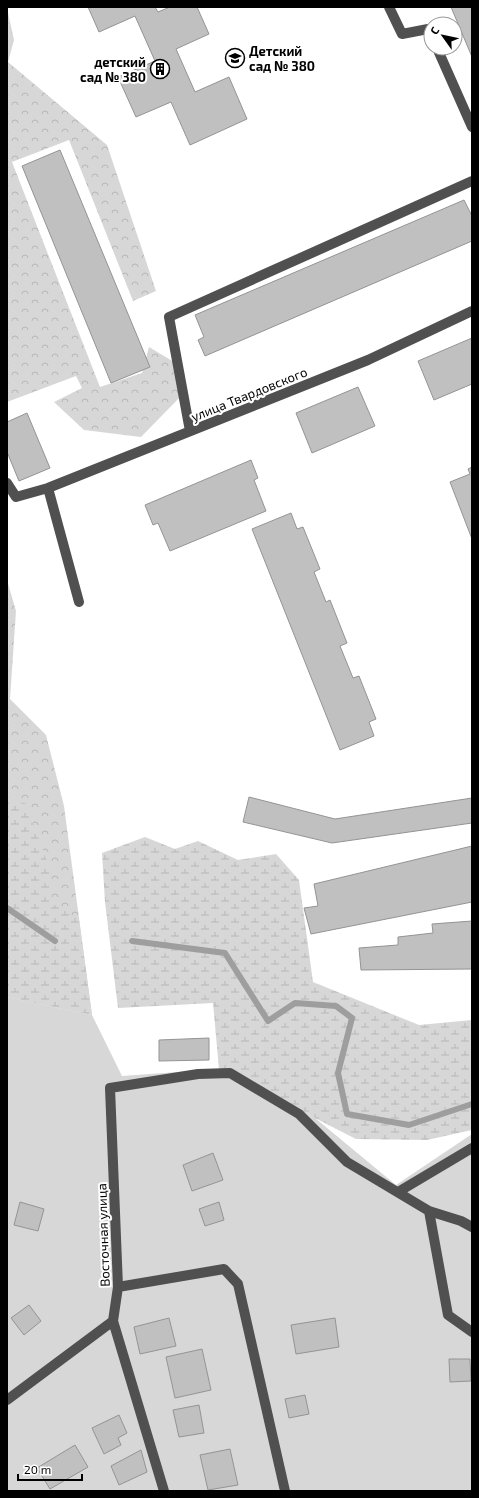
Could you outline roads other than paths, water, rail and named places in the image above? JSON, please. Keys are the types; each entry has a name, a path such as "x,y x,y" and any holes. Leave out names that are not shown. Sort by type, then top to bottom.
{"street":[{"path":"389,7 402,34 423,30"},
{"path":"440,56 472,126"},
{"path":"190,431 169,317 472,181"},
{"name":"улица Твардовского","path":"7,483 16,497 48,488 368,360 472,311"},
{"path":"48,488 79,602"},
{"name":"Восточная улица","path":"113,1321 118,1287 110,1088 198,1074 230,1073 299,1114 347,1162 398,1192"},
{"path":"472,1148 398,1192 429,1212 461,1221 472,1227"},
{"path":"429,1212 448,1315 472,1332"},
{"path":"118,1287 224,1269 238,1284 285,1491"},
{"path":"7,1400 113,1321 164,1491"}],"waterway":[{"path":"7,908 55,941"},
{"path":"132,941 225,953 268,1021 295,1003 336,1006 352,1018 338,1073 347,1114 409,1125 472,1104"}],"place":[{"name":"Детский сад № 380","path":"235,58"},
{"name":"детский сад № 380","path":"160,69"}]}
